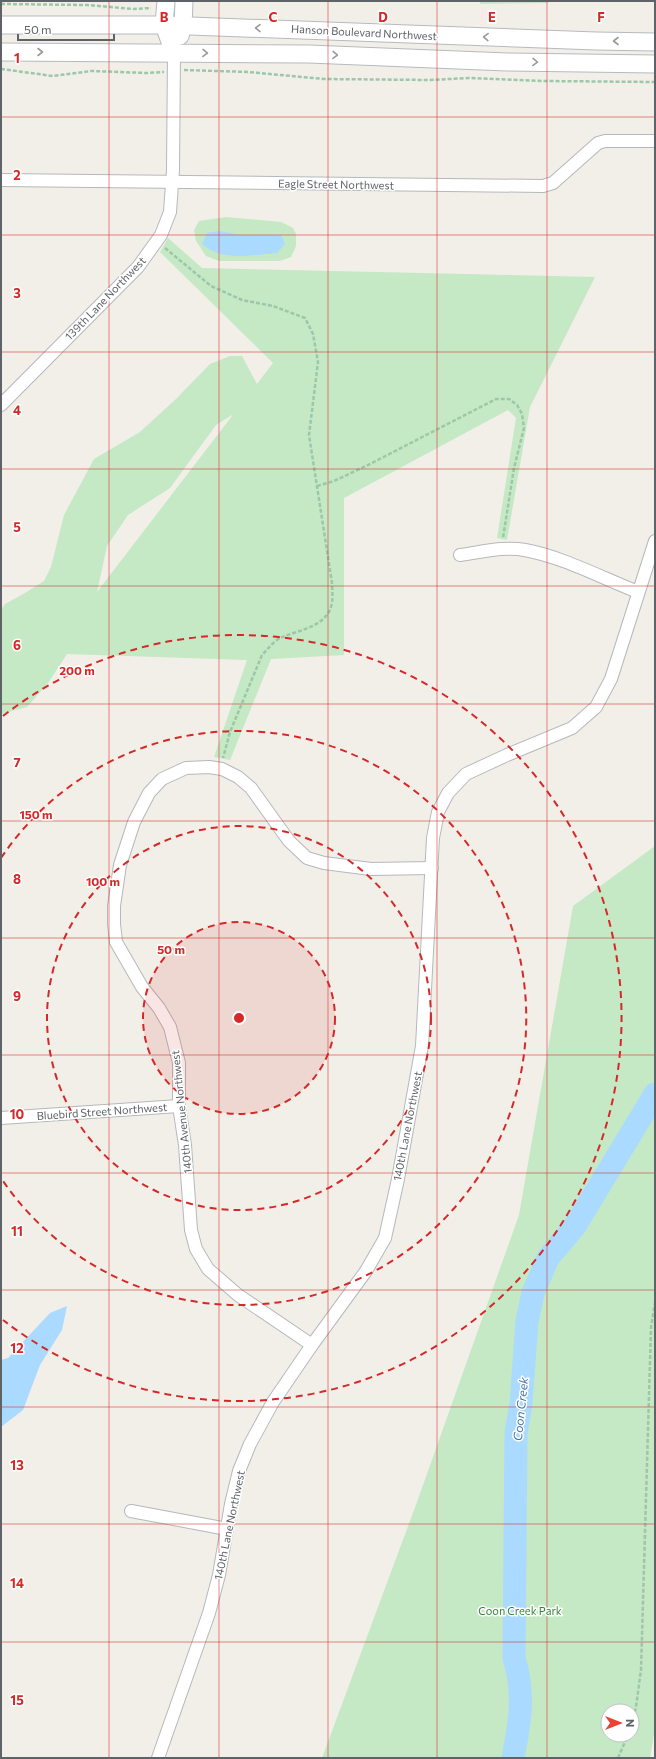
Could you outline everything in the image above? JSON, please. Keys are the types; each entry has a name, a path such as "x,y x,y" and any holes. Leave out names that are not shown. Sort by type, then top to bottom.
{"main road":[{"path":"166,1 164,25 174,53"},
{"path":"174,53 183,26 184,4"},
{"name":"Hanson Boulevard Northwest","path":"1,25 164,25 589,41 655,42"},
{"path":"1,52 309,54 507,62 655,64"}],"street":[{"name":"139th Lane Northwest","path":"1,405 138,267 161,235 170,212 172,182 174,53"},
{"name":"Eagle Street Northwest","path":"1,180 543,186 553,183 598,144 605,141 655,141"},
{"name":"140th Lane Northwest","path":"158,1758 209,1613 219,1575 239,1471 250,1444 274,1402 312,1345 366,1271 385,1238 398,1179 422,1046 433,838 438,812 448,792 466,774 572,728 596,707 611,679 655,541"},
{"path":"460,554 502,549 524,550 561,561 638,592"},
{"name":"140th Avenue Northwest","path":"312,1345 238,1295 208,1269 196,1249 191,1230 185,1145 179,1106 178,1063 170,1027 159,1008 142,987 116,942 114,906 120,865 134,822 149,793 162,779 186,768 208,767 222,769 238,777 251,788 289,841 307,858 324,863 371,869 432,868"},
{"name":"Bluebird Street Northwest","path":"1,1118 179,1106"},
{"path":"131,1511 227,1529"}],"path":[{"path":"1,4 87,5 143,8"},
{"path":"1,69 53,76 91,71 154,72"},
{"path":"195,70 207,72 248,72 324,79 430,80 469,78 552,81 655,82"},
{"path":"168,250 211,286 242,300 273,306 305,318 313,334 318,362 309,435 332,583 332,604 327,614 315,625 280,638 262,655 230,732 223,753 222,769"},
{"path":"316,486 334,481 366,466 496,399 509,399 517,405 522,414 524,428 514,468 502,549"},
{"path":"636,1703 640,1670 651,1327 655,1303"},
{"path":"618,1758 625,1743"}],"green space":[{"path":"480,1 548,1 548,3 480,4"},
{"path":"226,217 281,222 293,228 296,234 296,246 291,257 280,261 219,261 206,256 196,241 194,230 199,221"},
{"path":"168,238 202,268 595,277 530,407 507,540 497,538 516,418 508,410 344,498 344,655 271,659 230,760 214,757 247,660 67,654 48,683 27,707 1,714 1,610 5,604 44,581 51,567 64,515 94,459 140,432 176,399 210,364 230,356 242,356 257,384 273,363 160,252","holes":["232,416 97,592 107,546 128,515 170,488 216,425"]},
{"name":"Coon Creek Park","path":"655,846 655,1728 650,1758 322,1758 417,1502 519,1215 573,906"}],"water":[{"path":"219,231 241,235 281,235 285,244 277,253 248,256 228,255 210,250 202,244 207,233"},
{"path":"67,1306 62,1330 40,1365 23,1410 1,1427 1,1360 8,1358 50,1313"}],"waterway":[{"name":"Coon Creek","path":"513,1758 518,1732 520,1708 519,1684 514,1658 516,1433 521,1404 527,1321 533,1293 548,1258 575,1226 655,1094"}]}
